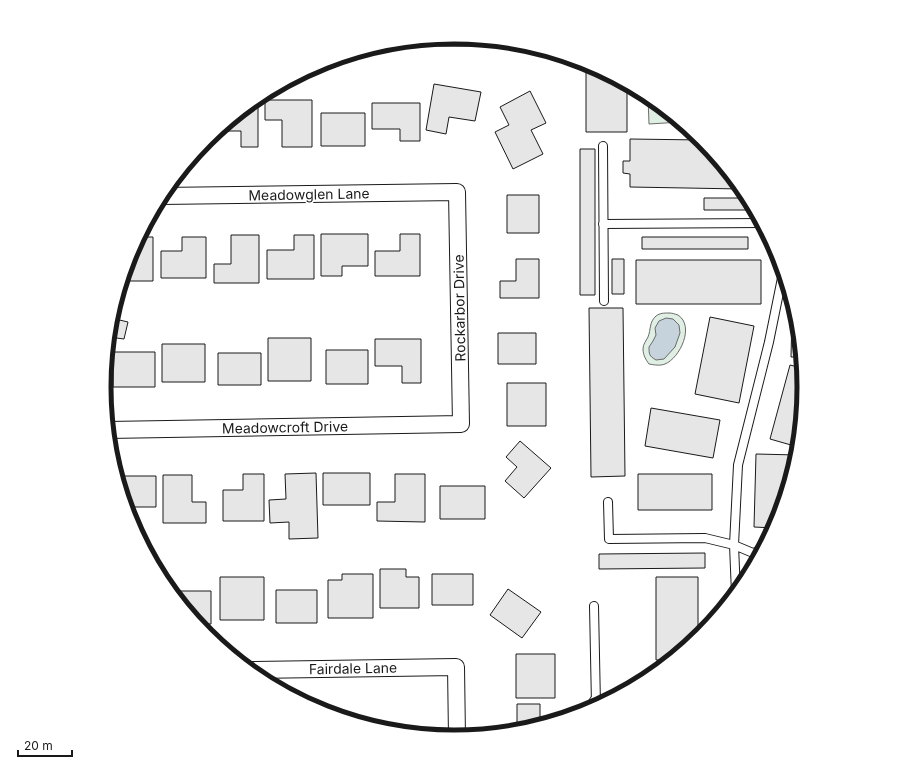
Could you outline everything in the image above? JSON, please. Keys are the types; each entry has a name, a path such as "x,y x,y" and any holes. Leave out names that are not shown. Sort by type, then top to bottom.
{"street":[{"name":"Meadowglen Lane","path":"169,196 457,192"},
{"name":"Rockarbor Drive","path":"457,192 461,424"},
{"name":"Meadowcroft Drive","path":"114,430 461,424"},
{"name":"Fairdale Lane","path":"260,670 456,667 457,730"}],"lane":[{"path":"603,146 604,301"},
{"path":"603,224 755,223"},
{"path":"736,583 734,545 738,465 769,342 781,284"},
{"path":"608,502 609,539 705,538 734,545 755,552"},
{"path":"594,606 598,699"}],"green space":[{"path":"648,104 672,123 649,124"},
{"path":"662,313 678,315 683,320 685,326 684,341 671,361 661,365 649,364 643,349 649,334 651,323 658,315"}],"shaded area":[{"path":"666,318 673,319 679,325 680,333 675,347 664,359 656,360 650,355 649,347 656,335 655,328 659,321"}],"building":[{"path":"454,44 471,45 471,46 425,46"},
{"path":"586,70 627,91 627,132 586,132"},
{"path":"434,84 481,92 475,121 449,117 446,134 426,130"},
{"path":"530,91 546,123 531,130 543,154 513,169 495,132 509,125 500,107"},
{"path":"266,100 312,100 312,147 282,147 282,120 265,120 265,101"},
{"path":"372,103 420,103 420,141 400,141 400,129 372,129"},
{"path":"258,106 258,147 241,147 241,131 226,131"},
{"path":"321,113 365,113 365,146 321,146"},
{"path":"630,139 692,140 712,161 734,189 630,187 630,174 623,173 623,161 630,161"},
{"path":"580,149 595,149 595,295 580,295"},
{"path":"507,195 539,195 539,233 507,233"},
{"path":"704,198 740,198 747,210 704,210"},
{"path":"321,234 368,234 368,266 342,266 342,276 321,276"},
{"path":"400,234 420,234 420,276 375,276 375,251 400,251"},
{"path":"231,235 259,235 259,283 214,283 214,264 231,264"},
{"path":"294,235 314,235 314,279 267,279 267,250 294,250"},
{"path":"145,237 153,237 153,281 128,281"},
{"path":"182,237 206,237 206,278 161,278 161,251 182,251"},
{"path":"642,237 748,237 748,249 642,249"},
{"path":"516,259 539,259 539,298 500,298 500,281 516,281"},
{"path":"612,259 624,259 624,294 612,294"},
{"path":"636,260 761,260 761,304 636,304"},
{"path":"589,308 623,308 625,476 591,477"},
{"path":"710,317 754,326 739,403 695,394"},
{"path":"118,320 128,322 124,339 115,338"},
{"path":"792,329 795,357 791,357"},
{"path":"498,333 536,333 536,364 498,364"},
{"path":"268,338 311,338 311,381 268,381"},
{"path":"375,339 421,339 421,383 402,383 402,366 375,366"},
{"path":"162,344 205,344 205,382 162,382"},
{"path":"326,350 368,350 368,384 326,384"},
{"path":"113,352 155,352 155,387 113,387"},
{"path":"218,353 261,353 261,385 218,385"},
{"path":"790,365 796,367 796,409 792,445 770,439"},
{"path":"507,383 546,383 546,426 507,426"},
{"path":"651,408 720,420 713,458 645,446"},
{"path":"520,441 551,468 524,498 505,481 517,467 506,457"},
{"path":"756,454 790,455 779,497 767,528 754,527"},
{"path":"316,473 318,538 289,539 289,522 270,523 269,500 286,499 285,474"},
{"path":"323,473 370,473 370,505 323,505"},
{"path":"243,474 264,474 264,521 223,521 223,490 243,490"},
{"path":"395,474 425,474 425,522 377,521 377,502 395,502"},
{"path":"638,474 712,474 712,510 638,510"},
{"path":"163,475 192,475 192,502 206,502 206,523 163,523"},
{"path":"123,476 156,476 156,507 133,507"},
{"path":"440,486 485,486 485,519 440,519"},
{"path":"705,553 705,568 599,569 599,554"},
{"path":"380,569 406,569 406,577 419,577 419,608 380,608"},
{"path":"342,574 373,574 373,618 328,618 328,580 342,580"},
{"path":"432,574 473,574 473,605 432,605"},
{"path":"220,577 264,577 264,620 220,620"},
{"path":"656,577 698,577 698,629 663,659 656,660"},
{"path":"508,589 541,612 522,638 490,615"},
{"path":"276,590 317,590 317,623 276,623"},
{"path":"178,591 211,591 211,624 206,624"},
{"path":"516,654 555,654 555,698 516,698"},
{"path":"517,704 540,704 540,719 517,724"}]}
